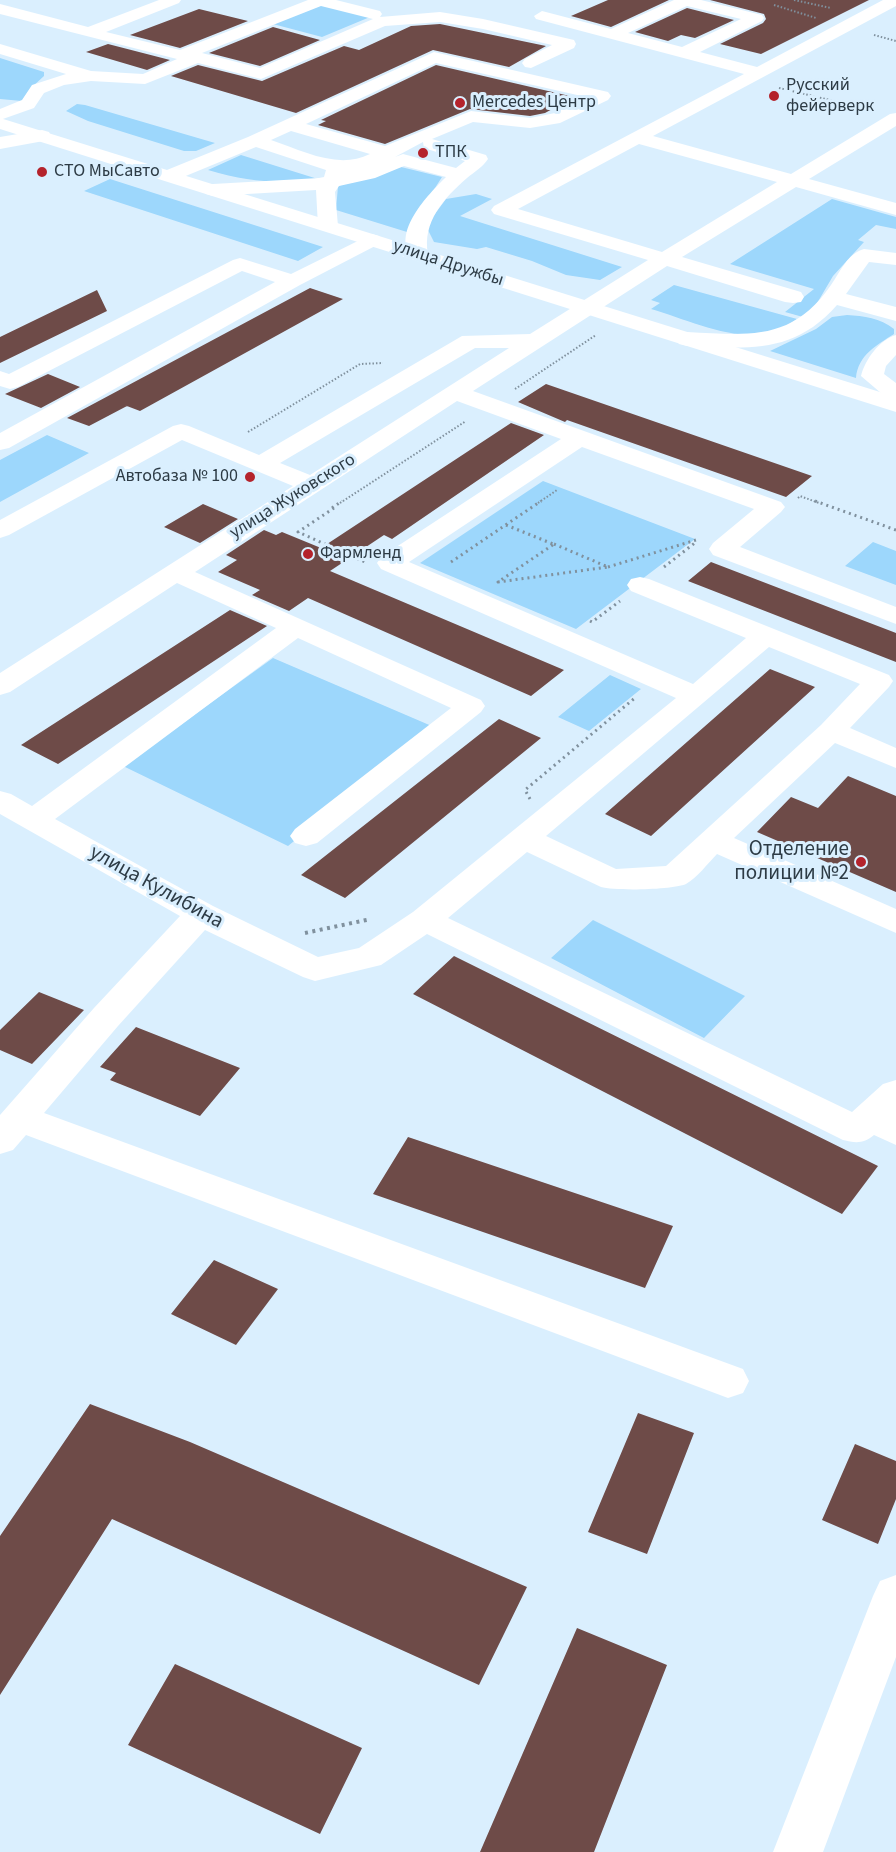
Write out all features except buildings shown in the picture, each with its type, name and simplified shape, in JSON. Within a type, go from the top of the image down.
[{"type":"street","points":[[89,33],[173,0]]},
{"type":"street","points":[[793,297],[501,210],[895,0]]},
{"type":"street","points":[[0,115],[28,104],[38,89],[60,80],[91,76],[145,79],[190,55],[320,1],[374,14]]},
{"type":"street","points":[[611,35],[685,1],[756,18],[684,53]]},
{"type":"street","points":[[561,6],[534,15],[684,53],[751,76]]},
{"type":"street","points":[[0,9],[166,53],[190,55],[261,74],[382,21],[440,17],[483,24],[568,44],[531,63]]},
{"type":"street","points":[[0,49],[91,76]]},
{"type":"street","points":[[169,176],[255,141],[434,57],[602,96],[560,118],[530,123],[471,116],[360,166],[303,187],[213,190]]},
{"type":"street","name":"улица Жуковского","points":[[0,686],[534,341],[896,118]]},
{"type":"street","name":"улица Дружбы","points":[[0,123],[896,405]]},
{"type":"street","points":[[289,125],[388,153]]},
{"type":"street","points":[[0,143],[42,136]]},
{"type":"street","points":[[636,137],[896,209]]},
{"type":"street","points":[[255,141],[334,174],[368,174],[403,160],[457,174]]},
{"type":"street","points":[[418,254],[415,237],[424,217],[457,174],[479,159],[430,144]]},
{"type":"street","points":[[328,226],[325,191],[334,174]]},
{"type":"street","points":[[0,443],[293,281],[372,240]]},
{"type":"street","points":[[687,339],[731,340],[783,336],[813,318],[833,297],[848,278],[857,260],[864,255],[896,259]]},
{"type":"street","points":[[0,378],[9,382],[240,264],[293,281]]},
{"type":"street","points":[[833,297],[896,314]]},
{"type":"street","points":[[261,464],[470,342],[534,341]]},
{"type":"street","points":[[896,342],[874,364],[872,376],[896,394]]},
{"type":"street","points":[[456,393],[772,507],[722,549],[896,616]]},
{"type":"street","points":[[0,530],[181,431],[312,485]]},
{"type":"street","points":[[580,438],[390,563],[696,696]]},
{"type":"street","points":[[174,572],[471,706],[306,836]]},
{"type":"street","points":[[524,838],[612,880],[675,876],[831,731],[879,681],[640,585]]},
{"type":"street","points":[[33,820],[296,627]]},
{"type":"street","points":[[765,636],[696,696],[425,920],[856,1130],[888,1114]]},
{"type":"street","points":[[831,731],[896,759]]},
{"type":"street","name":"улица Кулибина","points":[[0,801],[201,914],[315,969],[369,957],[425,920]]},
{"type":"street","points":[[714,841],[896,922]]},
{"type":"street","points":[[201,914],[106,1017],[10,1129],[728,1381]]},
{"type":"street","points":[[798,1852],[896,1596]]},
{"type":"path","points":[[794,0],[835,9]]},
{"type":"path","points":[[751,76],[874,111]]},
{"type":"path","points":[[443,568],[557,490]]},
{"type":"path","points":[[498,582],[608,567],[506,525]]},
{"type":"path","points":[[582,618],[592,622],[699,539]]},
{"type":"path","points":[[498,582],[554,544]]},
{"type":"path","points":[[498,582],[508,586]]},
{"type":"shaded area","points":[[322,5],[370,17],[322,37],[273,24]]},
{"type":"shaded area","points":[[0,58],[44,72],[44,76],[31,88],[22,101],[0,99]]},
{"type":"shaded area","points":[[77,104],[215,143],[196,151],[184,151],[88,121],[66,111]]},
{"type":"shaded area","points":[[241,155],[321,180],[264,181],[208,170]]},
{"type":"shaded area","points":[[401,167],[442,177],[407,232],[336,210],[338,186]]},
{"type":"shaded area","points":[[110,179],[323,247],[298,261],[84,191]]},
{"type":"shaded area","points":[[476,194],[492,199],[460,216],[622,267],[600,280],[566,275],[532,261],[486,247],[477,249],[434,242],[426,226],[446,199]]},
{"type":"shaded area","points":[[832,199],[896,217],[896,229],[876,225],[858,240],[864,242],[833,276],[813,310],[803,317],[785,312],[814,289],[730,264]]},
{"type":"shaded area","points":[[674,285],[797,319],[773,333],[742,335],[651,309],[660,303],[651,300]]},
{"type":"shaded area","points":[[847,315],[872,318],[894,329],[894,334],[864,357],[856,378],[770,351],[816,329],[832,317]]},
{"type":"shaded area","points":[[47,435],[89,453],[0,502],[0,460]]},
{"type":"shaded area","points":[[543,481],[695,539],[576,629],[420,563]]},
{"type":"shaded area","points":[[873,542],[896,551],[896,585],[845,566]]},
{"type":"shaded area","points":[[273,658],[434,727],[288,846],[123,766]]},
{"type":"shaded area","points":[[610,675],[641,689],[589,731],[558,717]]},
{"type":"shaded area","points":[[593,920],[745,996],[704,1038],[551,958]]},
{"type":"place","name":"Русский фейерверк","points":[[774,96]]},
{"type":"place","name":"Mercedes Центр","points":[[460,103]]},
{"type":"place","name":"ТПК","points":[[423,153]]},
{"type":"place","name":"СТО МыСавто","points":[[42,172]]},
{"type":"place","name":"Автобаза № 100","points":[[250,477]]},
{"type":"place","name":"Фармленд","points":[[308,554]]},
{"type":"place","name":"Отделение полиции №2","points":[[861,862]]}]
